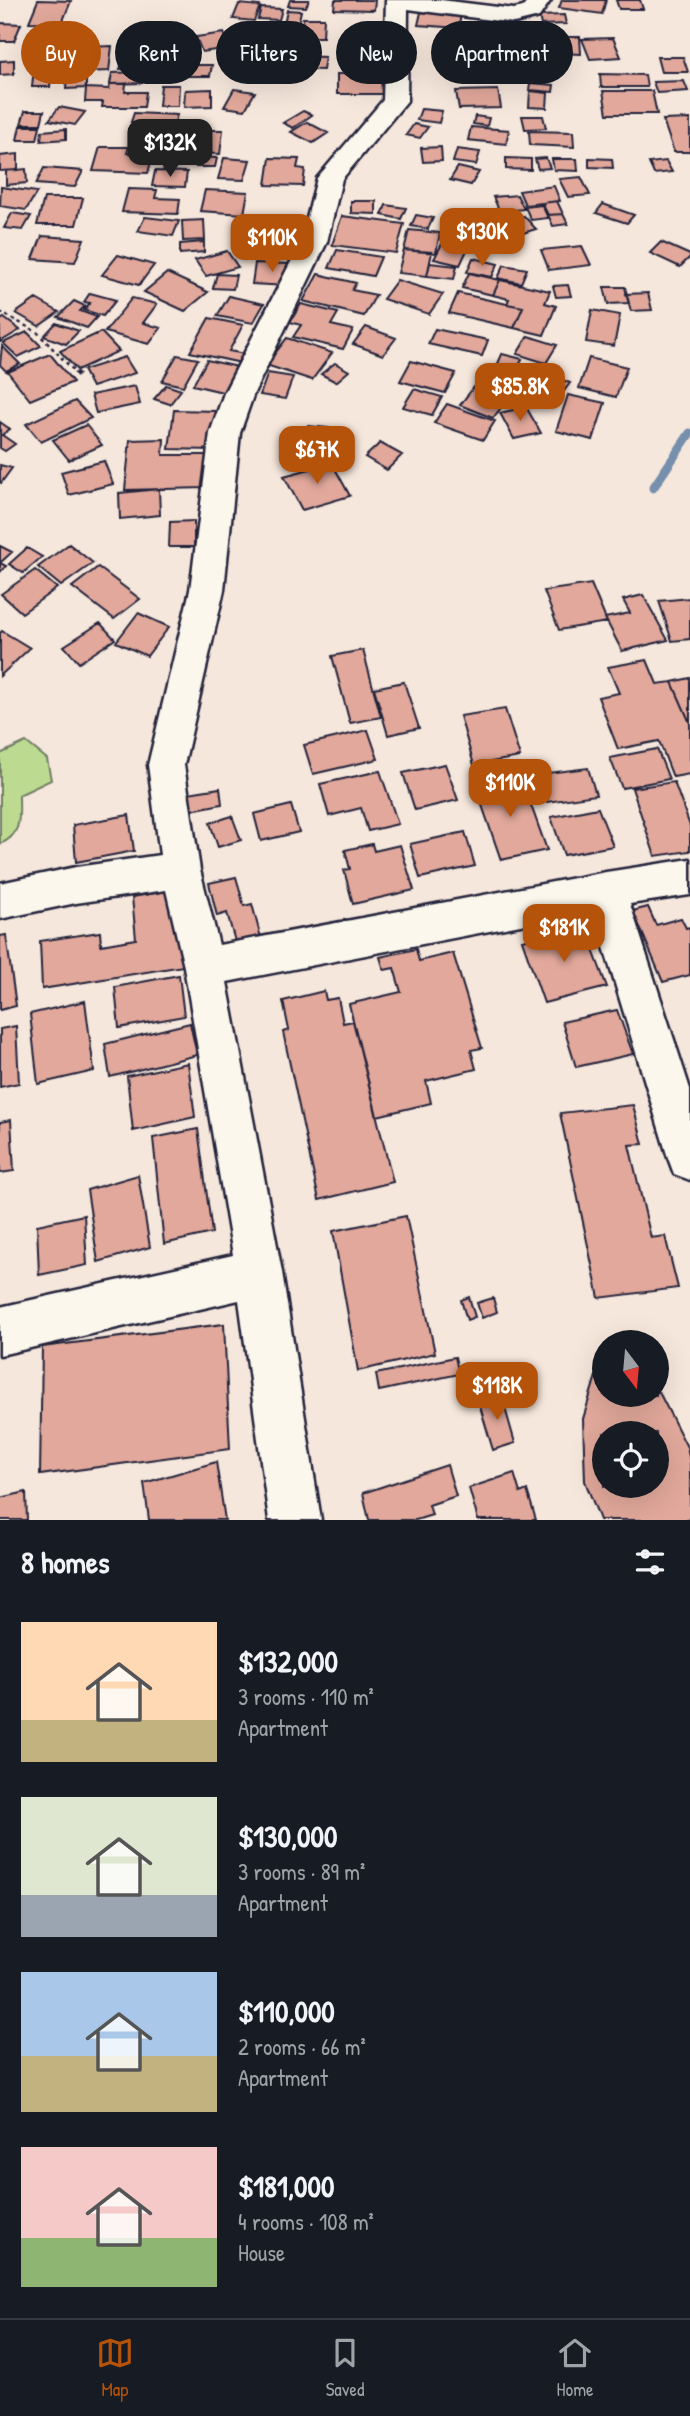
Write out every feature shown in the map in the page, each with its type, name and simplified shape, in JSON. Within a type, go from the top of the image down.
[{"type":"street","points":[[295,1520],[259,1272],[204,967],[181,870],[166,765],[206,590],[225,432],[239,393],[314,242],[330,178],[395,101],[397,0],[514,16],[531,12],[540,0]]},
{"type":"street","points":[[0,901],[76,885],[181,870]]},
{"type":"street","points":[[204,967],[606,890],[690,877]]},
{"type":"street","points":[[606,890],[690,1158]]},
{"type":"street","points":[[0,1331],[259,1272]]},
{"type":"path","points":[[0,312],[37,332],[81,378]]},
{"type":"green space","points":[[26,742],[47,759],[51,780],[19,795],[16,830],[0,844],[0,754]]},
{"type":"building","points":[[38,0],[71,1],[63,21],[29,21]]},
{"type":"building","points":[[290,0],[309,0],[306,7],[288,6]]},
{"type":"building","points":[[335,0],[375,0],[374,10],[334,9]]},
{"type":"building","points":[[562,0],[606,0],[602,14],[559,8]]},
{"type":"building","points":[[616,0],[640,0],[643,9],[619,9]]},
{"type":"building","points":[[239,4],[260,6],[254,21],[233,19]]},
{"type":"building","points":[[261,8],[282,9],[279,20],[258,19]]},
{"type":"building","points":[[438,9],[461,11],[460,21],[431,21],[431,26],[418,25],[421,12],[438,14]]},
{"type":"building","points":[[287,10],[301,11],[299,21],[285,21]]},
{"type":"building","points":[[564,15],[565,21],[540,21],[539,16]]},
{"type":"building","points":[[303,18],[324,18],[323,37],[322,21],[303,21]]},
{"type":"building","points":[[0,23],[21,24],[14,41],[0,41]]},
{"type":"building","points":[[216,34],[216,50],[202,52],[202,36]]},
{"type":"building","points":[[573,37],[580,37],[581,54],[573,54]]},
{"type":"building","points":[[613,38],[621,57],[590,59],[582,39]]},
{"type":"building","points":[[101,46],[112,46],[109,71],[101,71]]},
{"type":"building","points":[[657,57],[683,57],[688,72],[661,72]]},
{"type":"building","points":[[14,60],[14,74],[0,75],[0,61]]},
{"type":"building","points":[[202,65],[212,65],[210,76],[202,76]]},
{"type":"building","points":[[112,73],[115,73],[115,84],[110,84]]},
{"type":"building","points":[[600,74],[645,75],[647,87],[601,87]]},
{"type":"building","points":[[684,81],[688,91],[657,93],[653,82]]},
{"type":"building","points":[[32,84],[50,84],[50,87],[32,87]]},
{"type":"building","points":[[66,84],[86,84],[86,88],[66,89]]},
{"type":"building","points":[[110,84],[126,84],[125,92],[146,92],[144,107],[102,107],[103,102],[85,102],[86,88],[109,89]]},
{"type":"building","points":[[337,84],[382,84],[382,94],[337,94]]},
{"type":"building","points":[[530,84],[554,85],[553,92],[529,90]]},
{"type":"building","points":[[161,85],[179,85],[178,106],[159,106]]},
{"type":"building","points":[[212,89],[212,106],[184,107],[185,90]]},
{"type":"building","points":[[234,89],[255,92],[245,110],[224,107]]},
{"type":"building","points":[[498,90],[501,108],[459,109],[456,91]]},
{"type":"building","points":[[530,91],[548,93],[547,108],[529,107]]},
{"type":"building","points":[[603,91],[652,91],[657,114],[607,114]]},
{"type":"building","points":[[59,107],[85,112],[75,125],[49,120]]},
{"type":"building","points":[[421,109],[442,111],[439,123],[417,120]]},
{"type":"building","points":[[25,111],[44,111],[41,124],[21,124]]},
{"type":"building","points":[[303,111],[312,115],[293,128],[283,123]]},
{"type":"building","points":[[134,113],[177,115],[174,125],[131,122]]},
{"type":"building","points":[[475,116],[489,118],[487,126],[473,124]]},
{"type":"building","points":[[522,116],[543,116],[546,128],[525,129]]},
{"type":"building","points":[[690,119],[690,152],[674,152],[663,120]]},
{"type":"building","points":[[307,122],[328,133],[313,143],[291,132]]},
{"type":"building","points":[[136,124],[178,126],[177,132],[195,132],[192,145],[131,142]]},
{"type":"building","points":[[414,124],[428,127],[420,138],[406,135]]},
{"type":"building","points":[[20,126],[40,126],[37,140],[17,140]]},
{"type":"building","points":[[471,127],[509,130],[506,144],[468,140]]},
{"type":"building","points":[[66,129],[66,139],[41,141],[42,131]]},
{"type":"building","points":[[202,130],[223,130],[220,154],[198,153]]},
{"type":"building","points":[[529,131],[573,132],[574,147],[530,145]]},
{"type":"building","points":[[100,147],[129,147],[127,153],[153,154],[148,173],[93,171]]},
{"type":"building","points":[[441,147],[442,161],[423,162],[421,148]]},
{"type":"building","points":[[457,149],[480,152],[476,165],[453,162]]},
{"type":"building","points":[[18,154],[18,170],[0,171],[0,156]]},
{"type":"building","points":[[198,157],[217,158],[215,167],[196,167]]},
{"type":"building","points":[[224,158],[250,160],[244,180],[218,179]]},
{"type":"building","points":[[270,158],[299,159],[297,168],[305,169],[303,186],[266,185]]},
{"type":"building","points":[[506,158],[531,159],[531,170],[506,169]]},
{"type":"building","points":[[546,158],[550,168],[538,169],[535,159]]},
{"type":"building","points":[[589,158],[612,159],[613,168],[589,167]]},
{"type":"building","points":[[552,159],[577,159],[578,171],[554,170]]},
{"type":"building","points":[[666,161],[672,172],[654,174],[649,163]]},
{"type":"building","points":[[458,167],[479,172],[471,185],[450,180]]},
{"type":"building","points":[[44,168],[83,171],[75,187],[36,184]]},
{"type":"building","points":[[26,169],[27,183],[6,185],[6,171]]},
{"type":"building","points":[[155,171],[187,172],[185,187],[152,186]]},
{"type":"building","points":[[581,177],[590,195],[568,197],[559,179]]},
{"type":"building","points":[[554,186],[560,201],[525,205],[519,191]]},
{"type":"building","points":[[1,187],[37,192],[26,210],[0,206]]},
{"type":"building","points":[[128,189],[157,190],[155,198],[180,199],[178,214],[122,212]]},
{"type":"building","points":[[205,190],[248,192],[244,214],[200,211]]},
{"type":"building","points":[[517,195],[524,209],[500,212],[493,197]]},
{"type":"building","points":[[44,198],[83,198],[76,225],[37,225]]},
{"type":"building","points":[[351,201],[376,201],[376,214],[351,213]]},
{"type":"building","points":[[557,201],[563,214],[548,215],[542,203]]},
{"type":"building","points":[[603,204],[634,215],[627,223],[596,213]]},
{"type":"building","points":[[386,205],[406,208],[401,219],[382,215]]},
{"type":"building","points":[[542,205],[548,218],[531,220],[525,207]]},
{"type":"building","points":[[12,213],[31,216],[23,230],[4,228]]},
{"type":"building","points":[[563,214],[568,224],[553,226],[548,215]]},
{"type":"building","points":[[416,215],[433,218],[428,229],[411,226]]},
{"type":"building","points":[[342,216],[404,224],[396,253],[332,245]]},
{"type":"building","points":[[524,216],[536,229],[507,238],[495,224]]},
{"type":"building","points":[[145,217],[179,221],[173,236],[138,231]]},
{"type":"building","points":[[204,220],[205,240],[183,241],[182,221]]},
{"type":"building","points":[[300,222],[303,239],[269,242],[266,225]]},
{"type":"building","points":[[409,230],[440,233],[436,253],[404,250]]},
{"type":"building","points":[[42,236],[84,239],[75,262],[33,259]]},
{"type":"building","points":[[444,240],[469,246],[460,265],[434,259]]},
{"type":"building","points":[[204,242],[204,252],[180,254],[180,244]]},
{"type":"building","points":[[661,242],[690,257],[680,267],[650,253]]},
{"type":"building","points":[[582,246],[591,265],[549,270],[541,250]]},
{"type":"building","points":[[337,250],[381,257],[373,276],[329,268]]},
{"type":"building","points":[[404,250],[432,252],[427,276],[398,273]]},
{"type":"building","points":[[227,251],[238,267],[206,276],[195,260]]},
{"type":"building","points":[[118,255],[154,265],[139,285],[102,275]]},
{"type":"building","points":[[473,258],[498,264],[492,277],[467,272]]},
{"type":"building","points":[[255,263],[292,264],[288,286],[252,284]]},
{"type":"building","points":[[430,263],[457,266],[454,279],[427,276]]},
{"type":"building","points":[[504,265],[527,269],[521,283],[498,278]]},
{"type":"building","points":[[167,273],[208,292],[185,311],[144,292]]},
{"type":"building","points":[[469,273],[500,280],[493,295],[462,288]]},
{"type":"building","points":[[217,274],[236,275],[233,289],[213,288]]},
{"type":"building","points":[[318,274],[356,283],[352,290],[376,295],[364,316],[303,301]]},
{"type":"building","points":[[397,280],[443,294],[429,314],[383,299]]},
{"type":"building","points":[[500,280],[550,291],[545,303],[556,306],[544,335],[514,328],[523,307],[507,304],[509,299],[493,295]]},
{"type":"building","points":[[568,285],[571,296],[556,297],[553,286]]},
{"type":"building","points":[[604,287],[625,287],[629,303],[608,304]]},
{"type":"building","points":[[90,293],[116,300],[103,316],[84,310],[90,303],[84,302]]},
{"type":"building","points":[[458,293],[523,307],[514,328],[449,313]]},
{"type":"building","points":[[648,293],[652,310],[631,311],[626,294]]},
{"type":"building","points":[[229,296],[264,304],[253,323],[217,316]]},
{"type":"building","points":[[132,298],[157,304],[143,323],[161,328],[149,344],[105,332]]},
{"type":"building","points":[[36,299],[59,312],[39,326],[16,313]]},
{"type":"building","points":[[74,301],[85,306],[80,311],[97,317],[87,328],[58,317]]},
{"type":"building","points":[[301,304],[338,313],[331,325],[353,330],[343,349],[293,337],[301,325],[290,322]]},
{"type":"building","points":[[592,310],[620,315],[614,346],[586,342]]},
{"type":"building","points":[[4,318],[20,330],[0,342],[0,320]]},
{"type":"building","points":[[209,318],[243,325],[229,351],[250,355],[246,364],[190,352]]},
{"type":"building","points":[[56,323],[79,331],[66,344],[44,336]]},
{"type":"building","points":[[366,327],[396,338],[383,355],[353,344]]},
{"type":"building","points":[[435,329],[488,340],[482,356],[428,344]]},
{"type":"building","points":[[27,332],[41,346],[18,357],[3,343]]},
{"type":"building","points":[[101,332],[119,351],[77,370],[60,351]]},
{"type":"building","points":[[528,336],[557,345],[546,363],[517,354]]},
{"type":"building","points":[[287,338],[332,353],[312,380],[266,365]]},
{"type":"building","points":[[2,346],[20,364],[6,371],[0,365]]},
{"type":"building","points":[[50,354],[73,382],[30,400],[8,372]]},
{"type":"building","points":[[502,354],[522,359],[512,383],[492,378]]},
{"type":"building","points":[[177,355],[198,359],[183,386],[162,381]]},
{"type":"building","points":[[125,357],[135,373],[92,387],[83,370]]},
{"type":"building","points":[[589,358],[627,367],[616,397],[579,388]]},
{"type":"building","points":[[207,360],[242,368],[227,393],[193,385]]},
{"type":"building","points":[[411,361],[456,373],[445,393],[400,381]]},
{"type":"building","points":[[335,363],[349,371],[336,382],[321,374]]},
{"type":"building","points":[[541,372],[570,383],[553,406],[524,394]]},
{"type":"building","points":[[268,373],[293,377],[285,399],[260,395]]},
{"type":"building","points":[[166,385],[181,390],[170,404],[154,399]]},
{"type":"building","points":[[135,386],[140,404],[96,413],[91,395]]},
{"type":"building","points":[[474,387],[507,400],[493,418],[460,405]]},
{"type":"building","points":[[414,389],[442,397],[432,415],[403,407]]},
{"type":"building","points":[[568,395],[605,403],[593,440],[556,431]]},
{"type":"building","points":[[75,401],[91,418],[41,442],[26,424]]},
{"type":"building","points":[[447,404],[495,421],[483,440],[434,423]]},
{"type":"building","points":[[526,407],[541,433],[514,439],[500,413]]},
{"type":"building","points":[[174,410],[217,411],[214,450],[169,449]]},
{"type":"building","points":[[0,422],[10,429],[2,435],[15,444],[5,451],[0,448]]},
{"type":"building","points":[[86,425],[102,445],[69,460],[53,440]]},
{"type":"building","points":[[308,426],[337,429],[332,454],[302,451]]},
{"type":"building","points":[[164,439],[163,455],[206,455],[205,488],[125,490],[130,440]]},
{"type":"building","points":[[380,443],[402,455],[387,470],[365,457]]},
{"type":"building","points":[[104,461],[113,484],[69,495],[61,472]]},
{"type":"building","points":[[332,463],[350,496],[302,510],[284,476]]},
{"type":"building","points":[[0,465],[12,468],[1,483],[0,482]]},
{"type":"building","points":[[159,489],[160,515],[120,519],[119,493]]},
{"type":"building","points":[[194,521],[194,547],[169,547],[170,522]]},
{"type":"building","points":[[69,544],[93,563],[61,586],[38,567]]},
{"type":"building","points":[[0,546],[12,552],[0,563]]},
{"type":"building","points":[[27,548],[42,557],[23,573],[9,564]]},
{"type":"building","points":[[98,567],[140,599],[114,619],[72,587]]},
{"type":"building","points":[[35,570],[57,588],[22,613],[1,594]]},
{"type":"building","points":[[591,584],[607,622],[559,630],[544,591]]},
{"type":"building","points":[[643,595],[668,640],[622,651],[605,618],[630,613],[623,600]]},
{"type":"building","points":[[690,598],[690,639],[672,641],[659,601]]},
{"type":"building","points":[[138,613],[169,627],[147,656],[116,642]]},
{"type":"building","points":[[100,623],[115,639],[79,663],[64,646]]},
{"type":"building","points":[[2,631],[30,648],[0,676],[0,633]]},
{"type":"building","points":[[363,650],[381,717],[350,723],[332,656]]},
{"type":"building","points":[[647,660],[657,684],[672,682],[690,723],[690,774],[673,777],[659,741],[618,749],[598,697],[619,693],[608,667]]},
{"type":"building","points":[[690,678],[690,723],[672,682]]},
{"type":"building","points":[[404,682],[419,728],[388,735],[374,688]]},
{"type":"building","points":[[505,709],[520,757],[474,765],[460,716]]},
{"type":"building","points":[[368,730],[378,759],[313,774],[304,745]]},
{"type":"building","points":[[657,749],[669,779],[622,788],[610,758]]},
{"type":"building","points":[[445,764],[458,800],[415,810],[403,773]]},
{"type":"building","points":[[588,768],[596,795],[547,802],[539,774]]},
{"type":"building","points":[[380,771],[398,824],[368,831],[361,808],[329,816],[320,784]]},
{"type":"building","points":[[496,778],[500,788],[523,783],[547,850],[501,860],[474,782]]},
{"type":"building","points":[[674,782],[690,826],[690,851],[655,856],[632,788]]},
{"type":"building","points":[[220,788],[222,804],[191,810],[188,793]]},
{"type":"building","points":[[291,805],[299,832],[261,841],[254,814]]},
{"type":"building","points":[[598,808],[613,846],[564,855],[551,817]]},
{"type":"building","points":[[129,815],[134,851],[76,862],[73,825]]},
{"type":"building","points":[[232,816],[241,840],[218,847],[210,823]]},
{"type":"building","points":[[465,832],[475,866],[420,878],[410,844]]},
{"type":"building","points":[[372,844],[374,851],[400,845],[414,890],[353,904],[344,870],[350,869],[345,850]]},
{"type":"building","points":[[236,877],[244,906],[252,904],[261,938],[236,945],[227,913],[217,916],[209,883]]},
{"type":"building","points":[[174,890],[183,966],[42,989],[40,941],[100,932],[101,945],[136,939],[132,897]]},
{"type":"building","points":[[648,907],[656,925],[681,918],[686,928],[690,927],[690,975],[663,982],[633,911]]},
{"type":"building","points":[[584,926],[607,987],[544,1003],[522,940]]},
{"type":"building","points":[[6,935],[16,1006],[0,1010],[0,936]]},
{"type":"building","points":[[416,949],[419,961],[453,953],[482,1048],[471,1050],[476,1069],[426,1081],[431,1103],[377,1116],[349,1004],[401,992],[394,968],[384,970],[380,957]]},
{"type":"building","points":[[179,975],[184,1016],[119,1028],[115,987]]},
{"type":"building","points":[[324,991],[326,1000],[338,998],[343,1023],[353,1021],[393,1182],[319,1200],[283,1032],[289,1030],[283,1001]]},
{"type":"building","points":[[85,1001],[94,1071],[38,1084],[30,1014]]},
{"type":"building","points":[[617,1010],[633,1054],[576,1067],[562,1022]]},
{"type":"building","points":[[190,1023],[197,1055],[110,1077],[105,1044]]},
{"type":"building","points":[[16,1026],[19,1083],[0,1087],[0,1029]]},
{"type":"building","points":[[188,1063],[195,1117],[133,1131],[127,1076]]},
{"type":"building","points":[[633,1105],[643,1144],[629,1145],[651,1238],[665,1236],[678,1288],[599,1298],[560,1113]]},
{"type":"building","points":[[11,1120],[14,1171],[0,1173],[0,1122]]},
{"type":"building","points":[[198,1129],[212,1233],[164,1244],[153,1138]]},
{"type":"building","points":[[138,1175],[150,1247],[98,1262],[87,1190]]},
{"type":"building","points":[[84,1215],[87,1265],[39,1275],[37,1225]]},
{"type":"building","points":[[406,1216],[435,1353],[358,1371],[333,1231]]},
{"type":"building","points":[[469,1297],[475,1317],[467,1320],[461,1300]]},
{"type":"building","points":[[493,1298],[497,1312],[482,1318],[477,1303]]},
{"type":"building","points":[[224,1324],[230,1449],[40,1475],[42,1347]]},
{"type":"building","points":[[455,1357],[459,1374],[379,1391],[376,1374]]},
{"type":"building","points":[[592,1389],[592,1407],[667,1407],[687,1447],[690,1461],[690,1520],[600,1520],[585,1481],[583,1419]]},
{"type":"building","points":[[501,1394],[515,1443],[493,1450],[478,1400]]},
{"type":"building","points":[[216,1462],[225,1520],[149,1520],[144,1483]]},
{"type":"building","points":[[447,1465],[456,1496],[429,1505],[432,1515],[416,1520],[369,1520],[363,1493]]},
{"type":"building","points":[[514,1473],[520,1493],[527,1490],[536,1520],[478,1520],[469,1488]]},
{"type":"building","points":[[26,1492],[27,1520],[0,1520],[0,1498]]},
{"type":"waterway","points":[[653,488],[690,433]]}]
